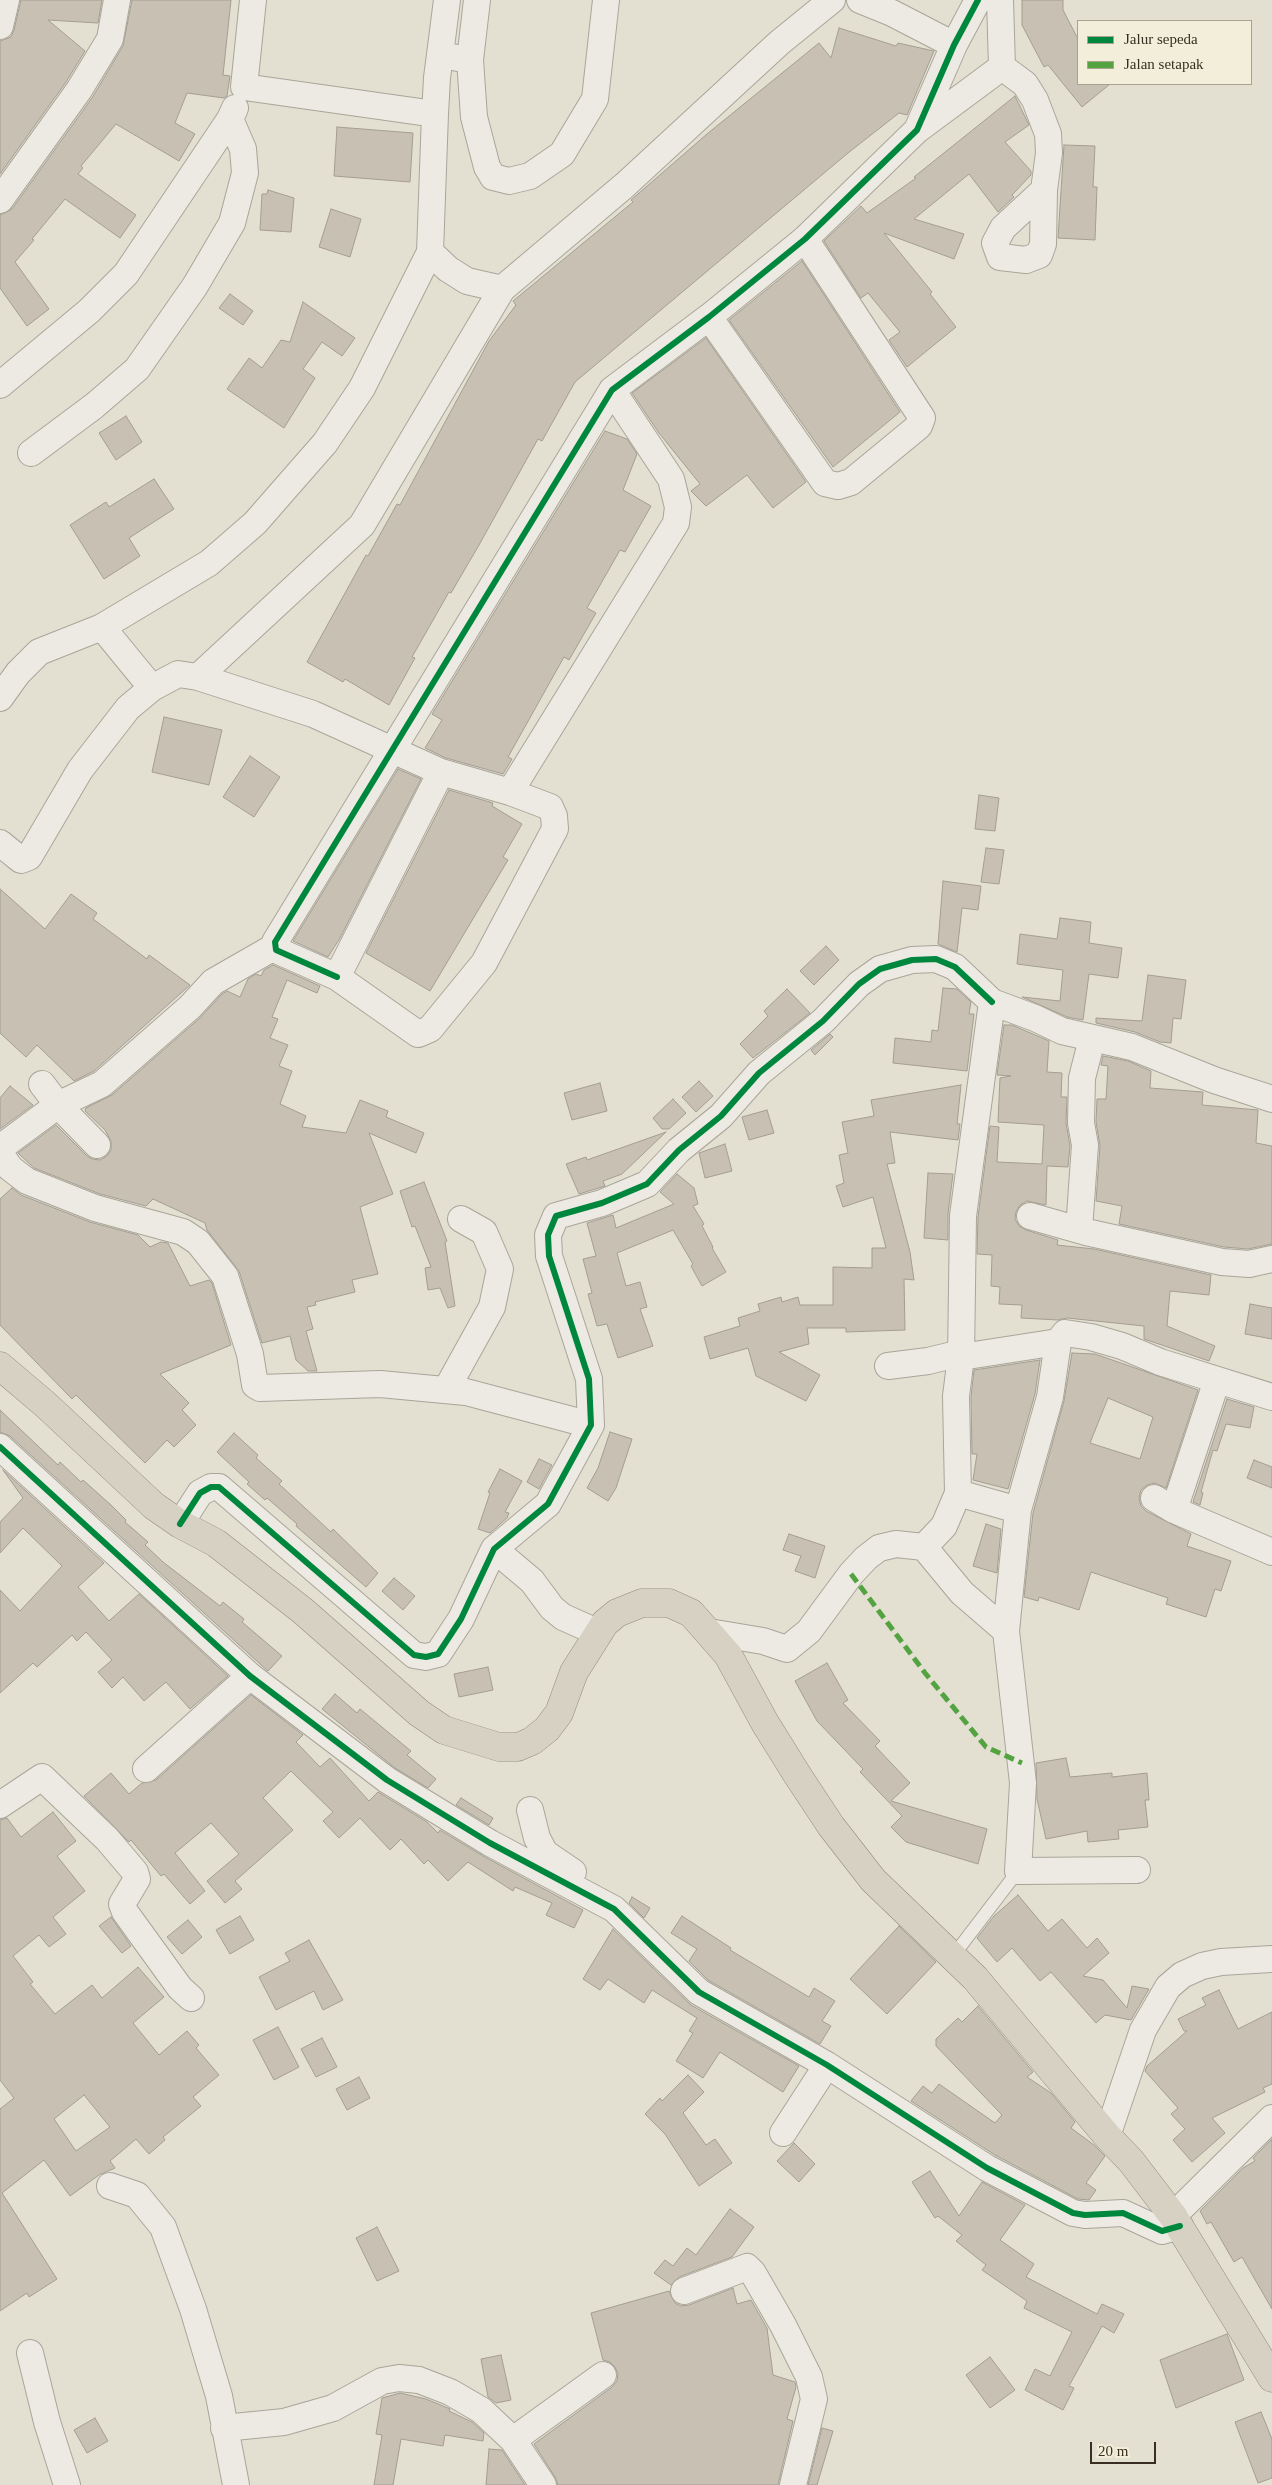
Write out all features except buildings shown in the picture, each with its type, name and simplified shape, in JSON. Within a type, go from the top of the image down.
[{"type":"highway","points":[[0,1366],[87,1442],[154,1506],[180,1524],[216,1543],[303,1611],[419,1713],[444,1730],[499,1747],[518,1747],[532,1741],[548,1729],[559,1713],[574,1672],[590,1643],[605,1623],[617,1613],[642,1603],[669,1603],[691,1613],[728,1655],[765,1723],[831,1826],[873,1880],[953,1956],[999,2006],[1107,2136],[1132,2161],[1177,2221],[1272,2378]]},
{"type":"street","points":[[0,26],[6,0]]},
{"type":"street","points":[[0,200],[79,90],[110,39],[117,0]]},
{"type":"street","points":[[0,385],[89,311],[126,274],[230,119],[244,87],[253,0]]},
{"type":"street","points":[[0,698],[18,673],[39,652],[102,627],[210,563],[255,523],[288,486],[325,443],[362,388],[430,252],[435,114],[447,0]]},
{"type":"street","points":[[477,0],[470,60],[474,117],[487,167],[493,177],[509,181],[530,176],[562,154],[595,99],[606,0]]},
{"type":"street","points":[[198,677],[362,525],[502,289],[625,185],[779,43],[832,0]]},
{"type":"street","points":[[860,0],[892,12],[954,44]]},
{"type":"street","points":[[917,130],[954,44],[978,0]]},
{"type":"street","points":[[1000,0],[1002,67]]},
{"type":"street","points":[[440,55],[470,60]]},
{"type":"street","points":[[0,1148],[58,1105],[102,1084],[190,1007],[214,982],[274,947],[275,942],[391,749],[513,555],[612,390],[708,317],[805,239],[917,130],[1002,67]]},
{"type":"street","points":[[1002,67],[1025,84],[1035,100],[1048,134],[1044,190]]},
{"type":"street","points":[[244,87],[435,114]]},
{"type":"street","points":[[32,453],[94,406],[137,369],[195,286],[232,223],[244,173],[243,150],[230,119]]},
{"type":"street","points":[[708,317],[825,482],[838,486],[851,482],[918,426],[922,418],[805,239]]},
{"type":"street","points":[[430,252],[448,269],[467,281],[502,289]]},
{"type":"street","points":[[510,792],[676,524],[678,507],[671,478],[612,390]]},
{"type":"street","points":[[102,627],[152,688]]},
{"type":"street","points":[[0,843],[21,860],[29,857],[86,763],[128,708],[152,688],[178,674],[198,677],[313,714],[441,772],[510,792],[550,807],[554,816],[555,829],[484,963],[430,1029],[418,1034],[337,976],[276,950],[274,947]]},
{"type":"street","points":[[337,976],[441,772]]},
{"type":"street","points":[[180,1524],[200,1493],[211,1487],[219,1487],[414,1656],[426,1657],[438,1654],[461,1619],[494,1549],[548,1504],[591,1424],[589,1379],[549,1256],[548,1234],[556,1216],[602,1203],[647,1184],[679,1150],[721,1116],[759,1073],[823,1021],[859,984],[880,969],[912,960],[936,959],[955,967],[992,1002],[1036,1018],[1062,1031],[1132,1047],[1214,1080],[1272,1099]]},
{"type":"street","points":[[924,1547],[944,1526],[958,1494],[956,1396],[961,1355],[963,1216],[992,1002]]},
{"type":"street","points":[[1079,1230],[1085,1145],[1081,1123],[1082,1078],[1092,1039]]},
{"type":"street","points":[[42,1084],[58,1105],[98,1145]]},
{"type":"street","points":[[0,1153],[10,1168],[28,1181],[96,1208],[183,1232],[198,1242],[225,1276],[250,1354],[255,1385],[260,1388],[380,1384],[466,1392],[591,1424]]},
{"type":"street","points":[[1030,1216],[1079,1230],[1222,1262],[1249,1264],[1272,1259]]},
{"type":"street","points":[[446,1390],[492,1307],[500,1269],[484,1232],[461,1218]]},
{"type":"street","points":[[1137,1870],[1018,1871],[1022,1773],[1006,1631],[1018,1510],[1050,1396],[1058,1342],[1065,1333],[1091,1337],[1272,1397]]},
{"type":"street","points":[[888,1366],[1058,1342]]},
{"type":"street","points":[[1217,1380],[1164,1504],[1272,1552]]},
{"type":"street","points":[[0,1447],[250,1676],[387,1780],[490,1843],[614,1909]]},
{"type":"street","points":[[958,1494],[1018,1510]]},
{"type":"street","points":[[709,1632],[763,1641],[787,1649],[809,1631],[866,1558],[879,1548],[896,1544],[924,1547],[962,1592],[1006,1631]]},
{"type":"street","points":[[494,1549],[532,1581],[542,1596],[558,1613],[599,1633]]},
{"type":"street","points":[[146,1769],[250,1676]]},
{"type":"street","points":[[0,1804],[42,1777],[107,1839],[135,1872],[137,1879],[122,1904],[125,1912],[180,1988],[191,1998]]},
{"type":"street","points":[[530,1810],[537,1838],[545,1853],[605,1897],[614,1909],[699,1992],[826,2065],[987,2168],[1073,2213],[1085,2215],[1123,2213],[1162,2231],[1177,2221],[1272,2118]]},
{"type":"street","points":[[1107,2136],[1143,2030],[1168,1987],[1182,1975],[1202,1966],[1221,1962],[1272,1959]]},
{"type":"street","points":[[783,2133],[826,2065]]},
{"type":"street","points":[[110,2186],[137,2195],[163,2227],[193,2309],[219,2396],[236,2485]]},
{"type":"street","points":[[684,2291],[746,2267],[753,2273],[783,2325],[809,2378],[814,2399],[793,2485]]},
{"type":"street","points":[[30,2353],[47,2422],[67,2485]]},
{"type":"street","points":[[513,2440],[604,2375]]},
{"type":"street","points":[[224,2428],[284,2422],[333,2408],[382,2381],[398,2378],[418,2380],[450,2392],[481,2410],[513,2440],[543,2485]]},
{"type":"lane","points":[[953,1956],[1018,1871]]},
{"type":"marked path","points":[[851,1574],[925,1673],[986,1747],[1022,1763]]},
{"type":"cycle path","points":[[337,977],[276,950],[275,942],[612,390],[709,317],[805,239],[917,130],[954,45],[978,0]]},
{"type":"cycle path","points":[[180,1524],[200,1493],[211,1487],[219,1487],[414,1655],[426,1657],[438,1654],[461,1619],[494,1549],[548,1504],[591,1425],[589,1379],[549,1256],[548,1235],[556,1216],[602,1203],[647,1184],[679,1150],[721,1116],[759,1073],[823,1021],[859,984],[880,969],[912,960],[936,959],[955,967],[992,1002]]},
{"type":"cycle path","points":[[0,1447],[250,1676],[387,1780],[490,1843],[614,1909],[699,1992],[827,2065],[987,2168],[1073,2213],[1085,2215],[1123,2213],[1162,2231],[1180,2226]]}]
